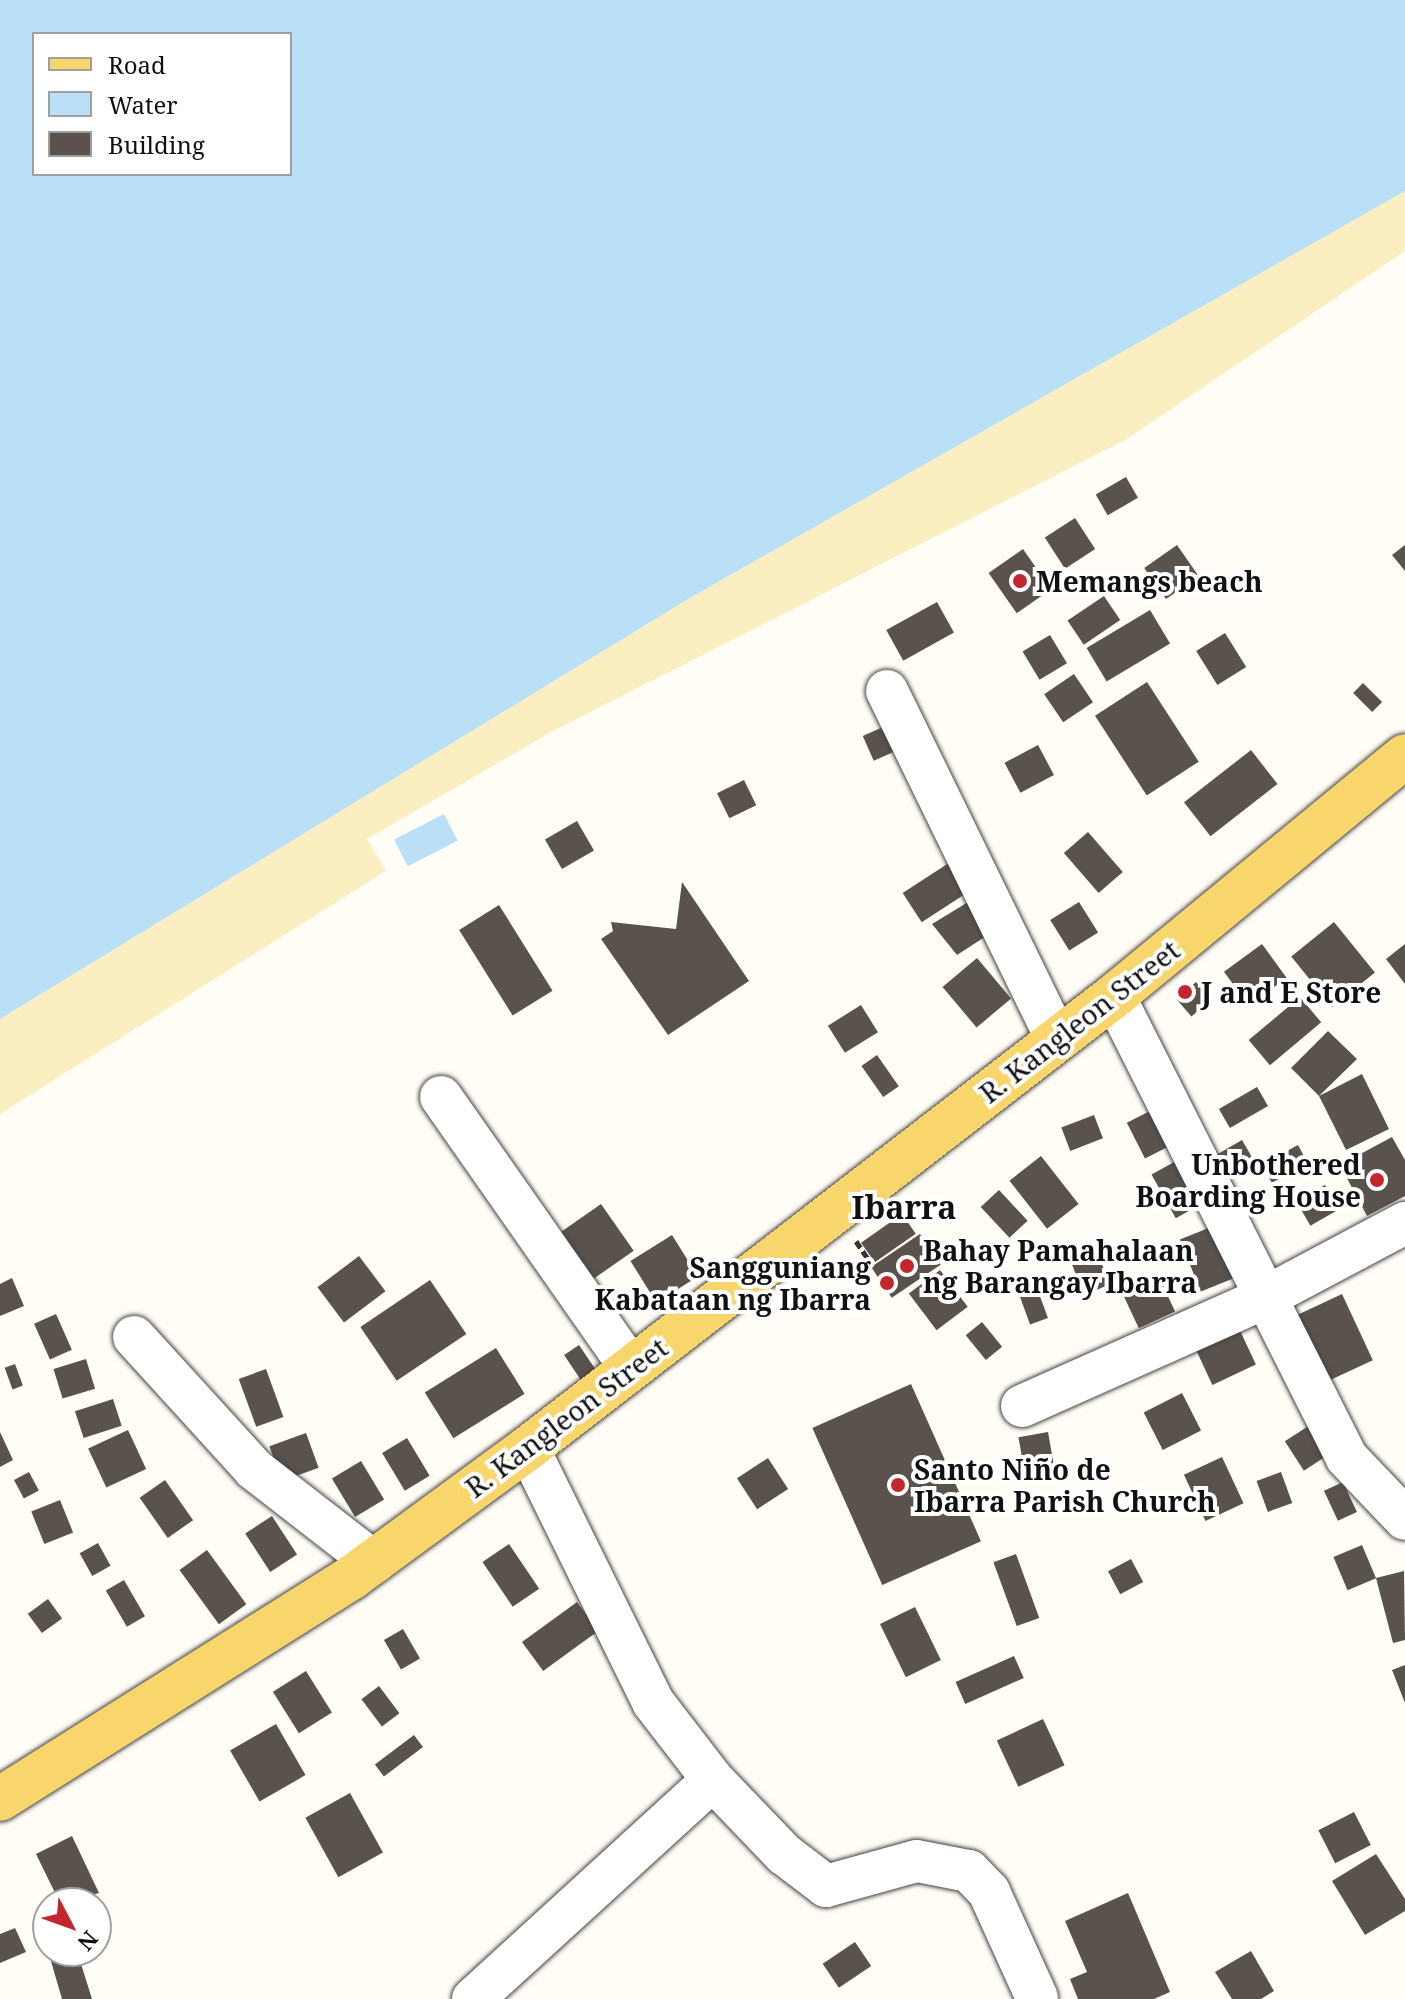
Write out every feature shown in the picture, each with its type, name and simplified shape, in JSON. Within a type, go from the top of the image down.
[{"type":"main road","name":"R. Kangleon Street","points":[[0,1799],[374,1562],[528,1448],[1114,996],[1405,756]]},
{"type":"street","points":[[887,691],[1057,1039]]},
{"type":"street","points":[[1114,996],[1262,1299],[1347,1458],[1405,1519]]},
{"type":"street","points":[[441,1097],[631,1368]]},
{"type":"street","points":[[1022,1406],[1262,1299],[1405,1223]]},
{"type":"street","points":[[134,1337],[254,1469],[374,1562]]},
{"type":"street","points":[[528,1448],[653,1702],[713,1780],[784,1854],[826,1886],[917,1861],[969,1871],[989,1892],[1037,1998]]},
{"type":"street","points":[[473,1999],[713,1780]]},
{"type":"path","points":[[857,1242],[873,1266]]},
{"type":"sand","points":[[1405,191],[1405,251],[1125,440],[551,732],[367,839],[386,871],[0,1114],[0,1019],[688,599]]},
{"type":"water","points":[[0,0],[1405,0],[1405,191],[688,599],[0,1019]]},
{"type":"water","points":[[444,814],[458,841],[408,866],[394,839]]},
{"type":"building","points":[[1126,477],[1138,498],[1108,515],[1096,494]]},
{"type":"building","points":[[1075,518],[1095,549],[1065,569],[1045,538]]},
{"type":"building","points":[[1177,545],[1199,576],[1166,599],[1144,568]]},
{"type":"building","points":[[1405,545],[1405,571],[1392,555]]},
{"type":"building","name":"Memangs beach","points":[[1023,549],[1051,589],[1017,613],[989,573]]},
{"type":"building","points":[[1104,596],[1120,620],[1084,645],[1068,621]]},
{"type":"building","points":[[937,602],[954,633],[903,661],[886,630]]},
{"type":"building","points":[[1150,610],[1170,643],[1107,682],[1087,648]]},
{"type":"building","points":[[1225,633],[1246,667],[1217,685],[1196,651]]},
{"type":"building","points":[[1050,635],[1067,663],[1040,680],[1023,651]]},
{"type":"building","points":[[1074,674],[1093,702],[1063,722],[1044,694]]},
{"type":"building","points":[[1147,682],[1199,762],[1147,795],[1095,716]]},
{"type":"building","points":[[1363,683],[1382,702],[1372,712],[1353,693]]},
{"type":"building","points":[[892,723],[903,748],[874,761],[863,736]]},
{"type":"building","points":[[1038,745],[1054,775],[1020,793],[1004,763]]},
{"type":"building","points":[[1251,750],[1277,784],[1210,836],[1184,802]]},
{"type":"building","points":[[744,780],[756,805],[729,818],[717,793]]},
{"type":"building","points":[[577,821],[594,850],[562,869],[545,840]]},
{"type":"building","points":[[1088,832],[1123,872],[1099,893],[1064,853]]},
{"type":"building","points":[[958,857],[977,886],[922,922],[903,893]]},
{"type":"building","points":[[682,882],[749,981],[668,1035],[601,939],[613,931],[611,922],[676,929]]},
{"type":"building","points":[[978,896],[997,929],[957,955],[932,924]]},
{"type":"building","points":[[1079,902],[1098,933],[1069,951],[1050,920]]},
{"type":"building","points":[[499,905],[553,991],[513,1016],[459,930]]},
{"type":"building","points":[[1334,922],[1375,973],[1332,1007],[1291,957]]},
{"type":"building","points":[[1262,944],[1287,978],[1249,1006],[1224,972]]},
{"type":"building","points":[[1405,944],[1405,984],[1386,959]]},
{"type":"building","points":[[977,958],[1011,999],[977,1028],[943,987]]},
{"type":"building","points":[[1196,982],[1211,999],[1191,1016],[1176,999]]},
{"type":"building","points":[[1300,997],[1321,1022],[1270,1065],[1249,1040]]},
{"type":"building","points":[[861,1005],[878,1032],[845,1053],[828,1026]]},
{"type":"building","points":[[1328,1031],[1357,1059],[1319,1096],[1291,1068]]},
{"type":"building","points":[[877,1055],[899,1086],[883,1097],[861,1066]]},
{"type":"building","points":[[1362,1074],[1389,1129],[1346,1150],[1319,1096]]},
{"type":"building","points":[[1257,1087],[1268,1106],[1230,1128],[1219,1109]]},
{"type":"building","points":[[1150,1111],[1168,1147],[1145,1158],[1127,1123]]},
{"type":"building","points":[[1094,1115],[1103,1138],[1070,1151],[1061,1128]]},
{"type":"building","name":"Unbothered Boarding House","points":[[1392,1137],[1405,1160],[1405,1196],[1367,1216],[1340,1165]]},
{"type":"building","points":[[1242,1140],[1252,1157],[1223,1174],[1213,1156]]},
{"type":"building","points":[[1298,1145],[1308,1164],[1272,1183],[1262,1164]]},
{"type":"building","points":[[1041,1156],[1079,1204],[1047,1229],[1009,1181]]},
{"type":"building","points":[[1176,1161],[1200,1205],[1176,1218],[1152,1175]]},
{"type":"building","points":[[1325,1185],[1339,1209],[1310,1226],[1296,1202]]},
{"type":"building","points":[[999,1190],[1028,1221],[1009,1238],[981,1207]]},
{"type":"building","points":[[601,1204],[634,1251],[591,1281],[558,1234]]},
{"type":"building","points":[[902,1214],[916,1234],[875,1262],[861,1243]]},
{"type":"building","points":[[1216,1225],[1237,1277],[1201,1292],[1180,1240]]},
{"type":"building","name":"Bahay Pamahalaan ng Barangay Ibarra","points":[[920,1234],[941,1265],[892,1298],[871,1267]]},
{"type":"building","points":[[672,1235],[698,1277],[656,1303],[630,1261]]},
{"type":"building","points":[[1098,1254],[1110,1285],[1084,1295],[1072,1264]]},
{"type":"building","points":[[359,1256],[385,1291],[344,1322],[317,1287]]},
{"type":"building","points":[[940,1270],[968,1307],[937,1330],[909,1293]]},
{"type":"building","points":[[1159,1277],[1175,1311],[1139,1328],[1123,1294]]},
{"type":"building","points":[[12,1278],[24,1306],[0,1316],[0,1284]]},
{"type":"building","points":[[430,1280],[466,1334],[397,1381],[360,1327]]},
{"type":"building","points":[[1037,1288],[1048,1318],[1030,1325],[1019,1294]]},
{"type":"building","points":[[1342,1294],[1373,1360],[1328,1381],[1297,1315]]},
{"type":"building","points":[[56,1314],[72,1350],[50,1359],[34,1324]]},
{"type":"building","points":[[982,1322],[1002,1347],[986,1360],[966,1335]]},
{"type":"building","points":[[1236,1322],[1256,1365],[1212,1385],[1192,1342]]},
{"type":"building","points":[[579,1345],[599,1375],[584,1385],[564,1355]]},
{"type":"building","points":[[496,1348],[525,1394],[453,1438],[425,1393]]},
{"type":"building","points":[[86,1359],[95,1389],[63,1399],[53,1369]]},
{"type":"building","points":[[15,1364],[23,1386],[13,1389],[5,1368]]},
{"type":"building","points":[[266,1369],[283,1417],[256,1427],[239,1379]]},
{"type":"building","name":"Santo Niño de Ibarra Parish Church","points":[[911,1384],[981,1541],[882,1585],[812,1428]]},
{"type":"building","points":[[1182,1393],[1201,1430],[1163,1450],[1144,1413]]},
{"type":"building","points":[[113,1399],[122,1426],[84,1438],[75,1411]]},
{"type":"building","points":[[1310,1425],[1329,1454],[1304,1471],[1285,1441]]},
{"type":"building","points":[[128,1430],[146,1469],[106,1488],[88,1449]]},
{"type":"building","points":[[0,1432],[13,1460],[0,1467]]},
{"type":"building","points":[[1048,1432],[1054,1466],[1025,1472],[1018,1437]]},
{"type":"building","points":[[306,1433],[319,1468],[282,1481],[269,1446]]},
{"type":"building","points":[[407,1438],[430,1476],[405,1491],[382,1453]]},
{"type":"building","points":[[1222,1457],[1244,1503],[1205,1521],[1184,1475]]},
{"type":"building","points":[[768,1458],[788,1489],[757,1509],[737,1478]]},
{"type":"building","points":[[361,1461],[384,1500],[355,1517],[332,1479]]},
{"type":"building","points":[[29,1472],[39,1491],[24,1499],[14,1480]]},
{"type":"building","points":[[1281,1472],[1292,1503],[1268,1512],[1257,1481]]},
{"type":"building","points":[[165,1480],[193,1520],[168,1538],[140,1498]]},
{"type":"building","points":[[1343,1482],[1357,1512],[1338,1521],[1324,1491]]},
{"type":"building","points":[[60,1500],[73,1532],[44,1544],[31,1512]]},
{"type":"building","points":[[272,1516],[297,1555],[270,1572],[245,1533]]},
{"type":"building","points":[[98,1543],[111,1566],[92,1576],[80,1553]]},
{"type":"building","points":[[509,1544],[539,1589],[513,1607],[482,1562]]},
{"type":"building","points":[[1362,1545],[1376,1578],[1348,1590],[1333,1557]]},
{"type":"building","points":[[207,1550],[246,1604],[219,1624],[179,1570]]},
{"type":"building","points":[[1016,1554],[1039,1618],[1017,1626],[993,1562]]},
{"type":"building","points":[[1131,1559],[1143,1582],[1120,1594],[1108,1571]]},
{"type":"building","points":[[1404,1571],[1405,1640],[1393,1643],[1376,1578]]},
{"type":"building","points":[[124,1580],[145,1616],[127,1627],[106,1590]]},
{"type":"building","points":[[48,1599],[62,1618],[42,1633],[28,1614]]},
{"type":"building","points":[[577,1602],[598,1631],[543,1671],[522,1642]]},
{"type":"building","points":[[915,1607],[941,1660],[906,1677],[880,1624]]},
{"type":"building","points":[[403,1629],[420,1658],[401,1669],[384,1640]]},
{"type":"building","points":[[1014,1656],[1024,1678],[965,1704],[956,1682]]},
{"type":"building","points":[[1405,1665],[1405,1703],[1392,1670]]},
{"type":"building","points":[[306,1671],[332,1713],[299,1733],[273,1692]]},
{"type":"building","points":[[379,1686],[399,1713],[382,1726],[361,1699]]},
{"type":"building","points":[[1043,1719],[1065,1765],[1018,1787],[997,1741]]},
{"type":"building","points":[[276,1724],[306,1775],[260,1802],[230,1750]]},
{"type":"building","points":[[414,1735],[423,1747],[384,1776],[375,1764]]},
{"type":"building","points":[[350,1793],[383,1852],[338,1877],[305,1818]]},
{"type":"building","points":[[1354,1812],[1371,1845],[1335,1863],[1318,1830]]},
{"type":"building","points":[[72,1836],[96,1887],[52,1887],[36,1854]]},
{"type":"building","points":[[1376,1854],[1405,1899],[1405,1911],[1365,1935],[1332,1881]]},
{"type":"building","points":[[1128,1893],[1170,1992],[1154,1999],[1078,1999],[1070,1979],[1087,1972],[1065,1921]]},
{"type":"building","points":[[15,1928],[26,1952],[0,1963],[0,1934]]},
{"type":"building","points":[[855,1942],[871,1966],[839,1988],[823,1964]]},
{"type":"building","points":[[1251,1951],[1274,1991],[1261,1999],[1232,1999],[1215,1972]]},
{"type":"building","points":[[53,1967],[82,1967],[92,1999],[62,1999]]},
{"type":"place","name":"Memangs beach","points":[[1020,581]]},
{"type":"place","name":"J and E Store","points":[[1185,992]]},
{"type":"place","name":"Unbothered Boarding House","points":[[1377,1180]]},
{"type":"place","name":"Bahay Pamahalaan ng Barangay Ibarra","points":[[907,1266]]},
{"type":"place","name":"Sangguniang Kabataan ng Ibarra","points":[[887,1283]]},
{"type":"place","name":"Santo Niño de Ibarra Parish Church","points":[[898,1485]]},
{"type":"district","name":"Ibarra","points":[[904,1207]]}]
